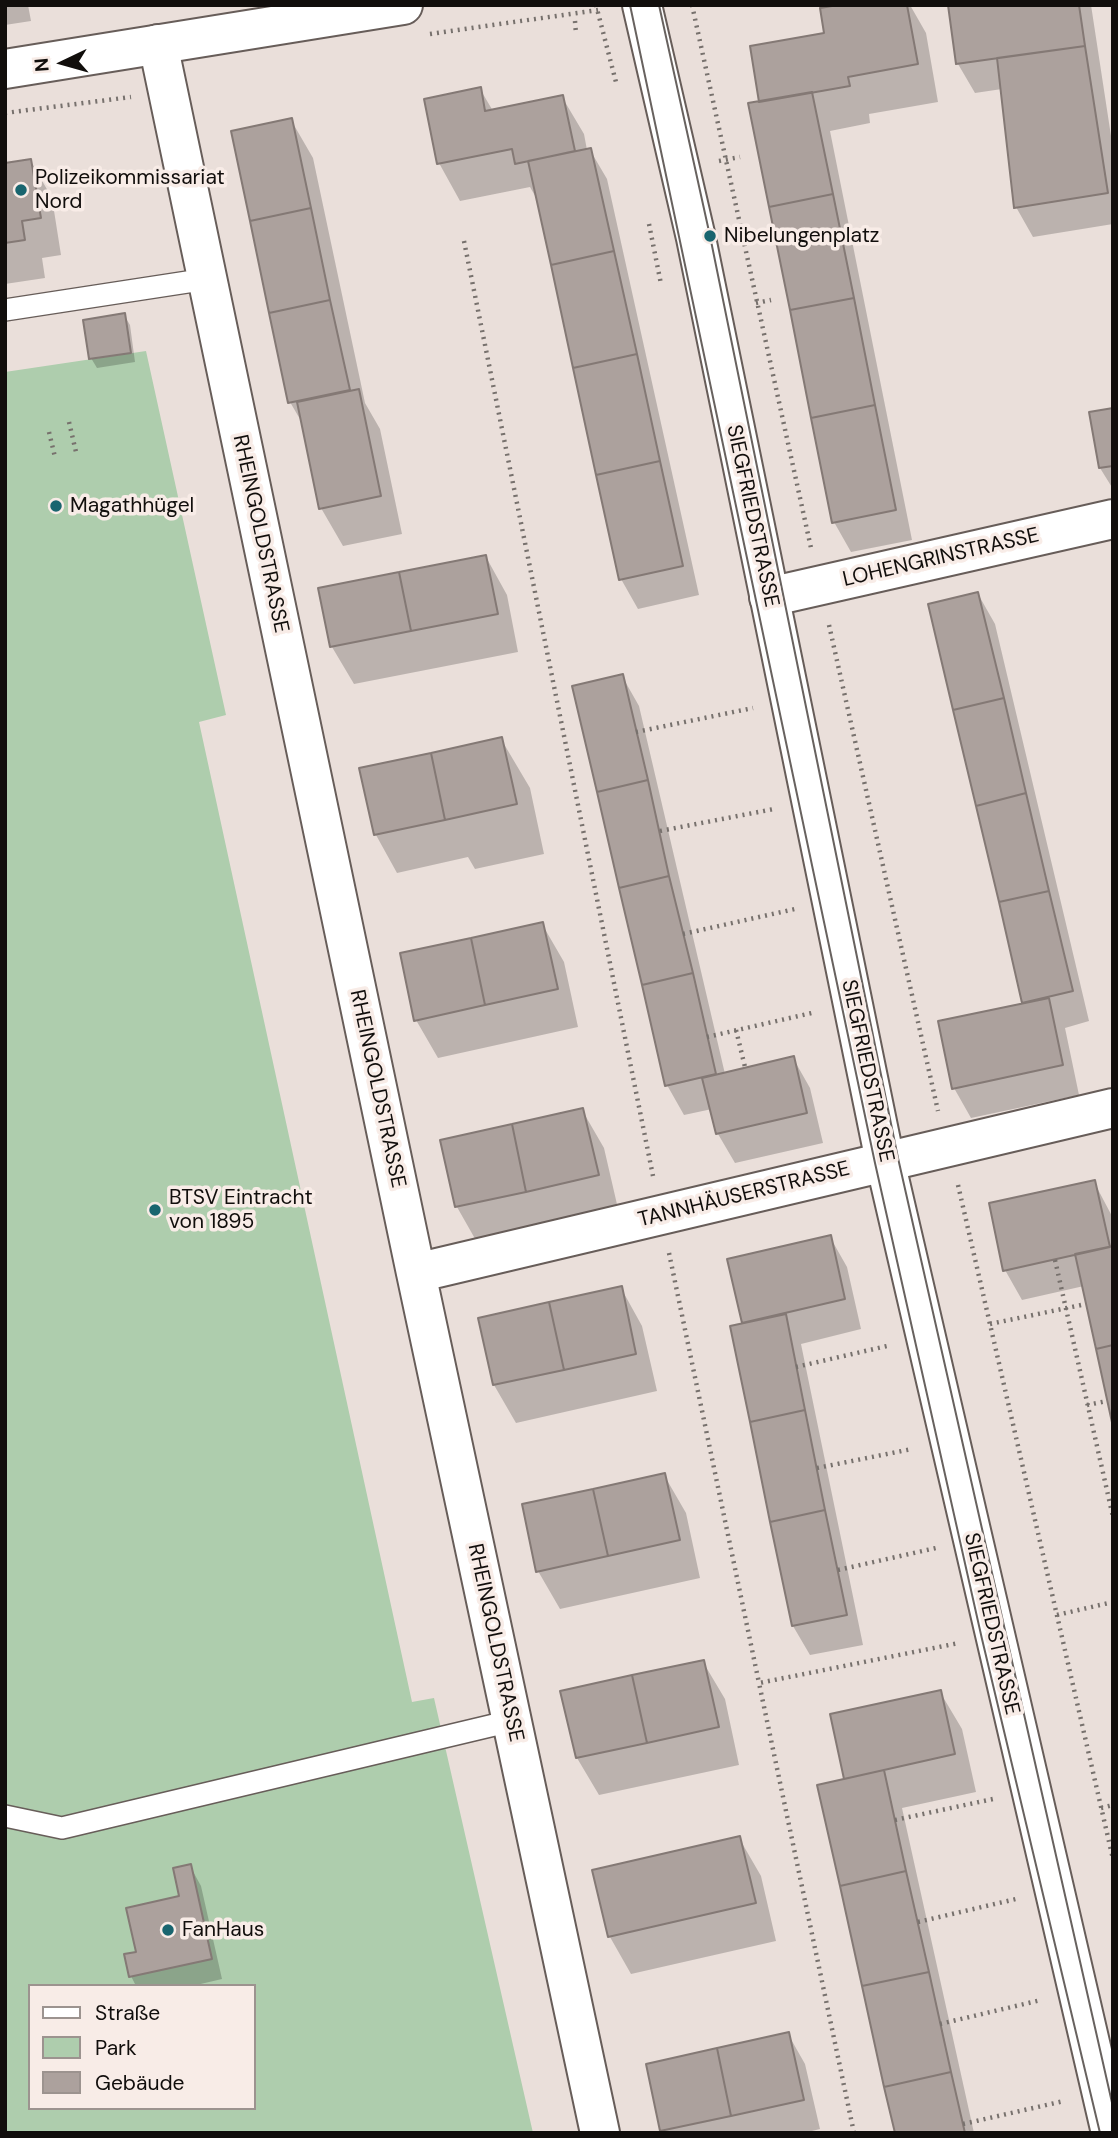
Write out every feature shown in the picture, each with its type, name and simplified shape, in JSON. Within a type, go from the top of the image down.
[{"type":"street","points":[[5,69],[403,5]]},
{"type":"street","name":"SIEGFRIEDSTRASSE","points":[[642,5],[696,238],[885,1161],[1111,2133]]},
{"type":"street","name":"RHEINGOLDSTRASSE","points":[[158,44],[600,2133]]},
{"type":"street","name":"LOHENGRINSTRASSE","points":[[769,597],[1113,519]]},
{"type":"street","name":"TANNHÄUSERSTRASSE","points":[[416,1273],[885,1161],[953,1159],[1113,1108]]},
{"type":"lane","points":[[5,310],[207,279]]},
{"type":"lane","points":[[5,1815],[62,1828],[511,1721]]},
{"type":"path","points":[[692,5],[941,1125],[953,1159],[1113,1859]]},
{"type":"path","points":[[575,21],[576,34]]},
{"type":"path","points":[[5,113],[167,92]]},
{"type":"path","points":[[728,159],[740,157]]},
{"type":"path","points":[[464,241],[661,1216],[854,2133]]},
{"type":"path","points":[[758,303],[771,300]]},
{"type":"path","points":[[69,422],[76,452]]},
{"type":"path","points":[[49,432],[55,457]]},
{"type":"path","points":[[636,732],[758,707]]},
{"type":"path","points":[[660,831],[779,808]]},
{"type":"path","points":[[683,934],[799,908]]},
{"type":"path","points":[[708,1037],[821,1010]]},
{"type":"path","points":[[736,1030],[745,1067]]},
{"type":"path","points":[[1055,1260],[1113,1517]]},
{"type":"path","points":[[990,1324],[1086,1304]]},
{"type":"path","points":[[796,1367],[895,1344]]},
{"type":"path","points":[[1087,1405],[1107,1401]]},
{"type":"path","points":[[817,1468],[918,1448]]},
{"type":"path","points":[[838,1570],[941,1547]]},
{"type":"path","points":[[1057,1615],[1113,1602]]},
{"type":"path","points":[[759,1684],[994,1636]]},
{"type":"path","points":[[895,1820],[989,1800]]},
{"type":"path","points":[[1101,1808],[1113,1805]]},
{"type":"path","points":[[918,1922],[1011,1899]]},
{"type":"path","points":[[940,2024],[1034,2002]]},
{"type":"path","points":[[963,2124],[1056,2103]]},
{"type":"green space","name":"BTSV Eintracht von 1895","points":[[146,351],[226,715],[199,722],[412,1702],[434,1698],[533,2133],[5,2133],[5,372]]},
{"type":"building","points":[[838,5],[907,5],[918,64],[848,77],[850,86],[759,102],[750,46],[824,33],[820,8]]},
{"type":"building","points":[[948,5],[1079,5],[1085,46],[956,64]]},
{"type":"building","points":[[1085,46],[1108,193],[1014,208],[997,58]]},
{"type":"building","points":[[481,87],[485,111],[563,95],[575,151],[515,164],[512,149],[437,164],[424,99]]},
{"type":"building","points":[[812,92],[833,194],[769,207],[748,103]]},
{"type":"building","points":[[292,118],[311,208],[250,221],[231,131]]},
{"type":"building","points":[[591,148],[614,251],[551,265],[528,161]]},
{"type":"building","name":"Polizeikommissariat Nord","points":[[31,159],[41,218],[22,221],[25,240],[5,243],[5,163]]},
{"type":"building","points":[[833,194],[854,298],[790,310],[769,207]]},
{"type":"building","points":[[311,208],[330,300],[269,313],[250,221]]},
{"type":"building","points":[[614,251],[637,354],[573,368],[551,265]]},
{"type":"building","points":[[854,298],[875,405],[811,418],[790,310]]},
{"type":"building","points":[[330,300],[350,390],[288,403],[269,313]]},
{"type":"building","points":[[125,313],[131,353],[89,359],[83,320]]},
{"type":"building","points":[[637,354],[660,461],[596,475],[573,368]]},
{"type":"building","points":[[359,389],[381,496],[319,509],[297,402]]},
{"type":"building","points":[[875,405],[896,510],[832,523],[811,418]]},
{"type":"building","points":[[1113,408],[1113,466],[1099,468],[1089,412]]},
{"type":"building","points":[[660,461],[683,566],[619,580],[596,475]]},
{"type":"building","points":[[486,555],[498,614],[411,631],[399,572]]},
{"type":"building","points":[[399,572],[411,631],[330,647],[318,588]]},
{"type":"building","points":[[978,592],[1004,698],[953,710],[928,604]]},
{"type":"building","points":[[623,674],[648,780],[597,792],[572,686]]},
{"type":"building","points":[[1004,698],[1026,793],[976,806],[953,710]]},
{"type":"building","points":[[502,737],[517,804],[445,820],[431,753]]},
{"type":"building","points":[[431,753],[445,820],[374,835],[359,768]]},
{"type":"building","points":[[648,780],[669,876],[619,888],[597,792]]},
{"type":"building","points":[[1026,793],[1049,891],[999,902],[976,806]]},
{"type":"building","points":[[669,876],[693,973],[642,985],[619,888]]},
{"type":"building","points":[[1049,891],[1073,991],[1022,1003],[999,902]]},
{"type":"building","points":[[543,922],[558,989],[485,1005],[471,938]]},
{"type":"building","points":[[471,938],[485,1005],[414,1021],[400,953]]},
{"type":"building","points":[[693,973],[716,1074],[665,1086],[642,985]]},
{"type":"building","points":[[1049,998],[1063,1065],[952,1089],[938,1021]]},
{"type":"building","points":[[794,1056],[807,1113],[716,1134],[702,1078]]},
{"type":"building","points":[[583,1108],[599,1175],[526,1192],[512,1124]]},
{"type":"building","points":[[512,1124],[526,1192],[455,1207],[440,1140]]},
{"type":"building","points":[[1095,1180],[1110,1247],[1003,1271],[989,1203]]},
{"type":"building","points":[[831,1235],[845,1299],[742,1323],[727,1259]]},
{"type":"building","points":[[1113,1246],[1113,1345],[1096,1349],[1075,1254]]},
{"type":"building","points":[[622,1286],[636,1354],[564,1370],[549,1302]]},
{"type":"building","points":[[549,1302],[564,1370],[493,1385],[478,1318]]},
{"type":"building","points":[[786,1314],[805,1410],[750,1422],[730,1326]]},
{"type":"building","points":[[1113,1345],[1113,1427],[1096,1349]]},
{"type":"building","points":[[805,1410],[825,1510],[770,1522],[750,1422]]},
{"type":"building","points":[[665,1473],[680,1540],[608,1556],[593,1489]]},
{"type":"building","points":[[593,1489],[608,1556],[536,1572],[522,1504]]},
{"type":"building","points":[[825,1510],[847,1615],[792,1626],[770,1522]]},
{"type":"building","points":[[704,1660],[719,1727],[647,1743],[632,1675]]},
{"type":"building","points":[[632,1675],[647,1743],[576,1758],[560,1691]]},
{"type":"building","points":[[941,1690],[955,1754],[844,1779],[830,1714]]},
{"type":"building","points":[[884,1770],[906,1871],[840,1886],[817,1785]]},
{"type":"building","points":[[740,1836],[756,1903],[608,1937],[592,1870]]},
{"type":"building","name":"FanHaus","points":[[191,1864],[212,1959],[129,1977],[124,1954],[136,1952],[126,1908],[179,1896],[173,1868]]},
{"type":"building","points":[[906,1871],[929,1972],[862,1986],[840,1886]]},
{"type":"building","points":[[929,1972],[951,2072],[884,2087],[862,1986]]},
{"type":"building","points":[[789,2032],[804,2100],[731,2116],[717,2048]]},
{"type":"building","points":[[717,2048],[731,2116],[660,2131],[646,2064]]},
{"type":"building","points":[[951,2072],[965,2133],[895,2133],[884,2087]]},
{"type":"tram line","points":[[630,5],[875,1163],[982,1639],[1100,2133]]},
{"type":"tram line","points":[[659,5],[710,236],[898,1158],[1113,2107]]},
{"type":"place","name":"Polizeikommissariat Nord","points":[[21,190]]},
{"type":"place","name":"Nibelungenplatz","points":[[710,236]]},
{"type":"place","name":"Magathhügel","points":[[56,506]]},
{"type":"place","name":"BTSV Eintracht von 1895","points":[[155,1210]]},
{"type":"place","name":"FanHaus","points":[[168,1930]]}]
